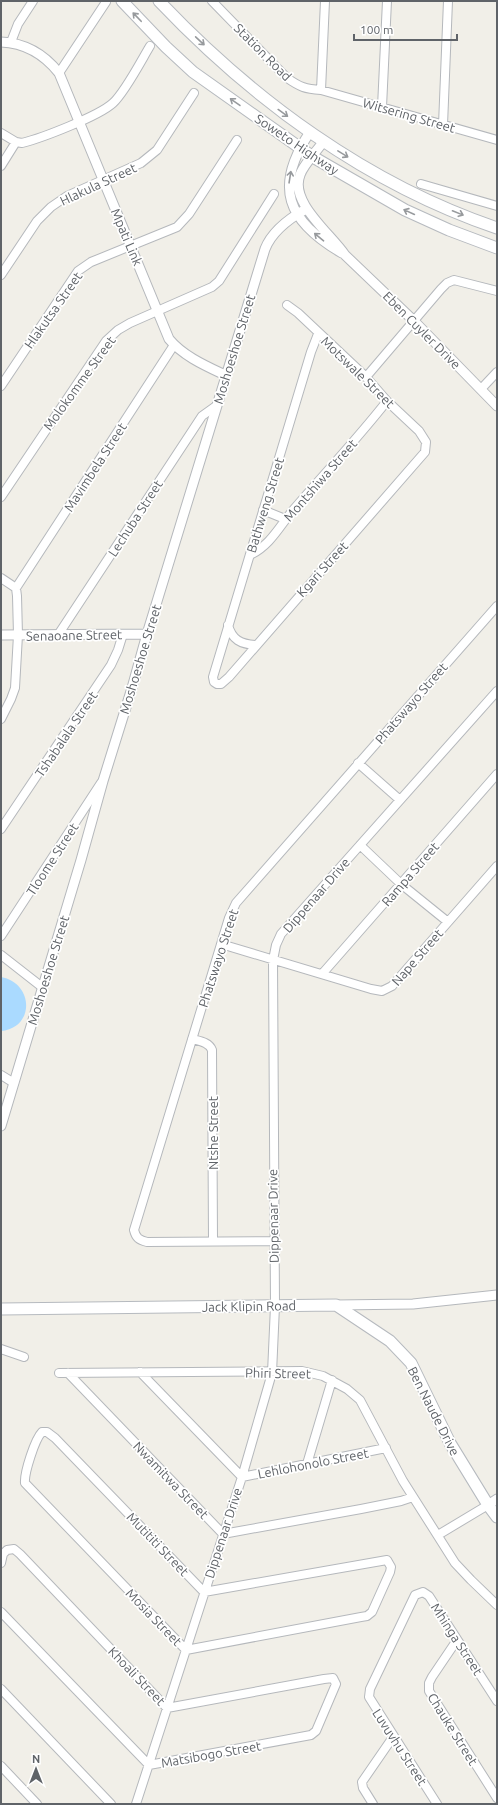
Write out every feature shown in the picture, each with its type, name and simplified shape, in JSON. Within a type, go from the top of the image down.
[{"type":"main road","name":"Soweto Highway","points":[[122,1],[166,47],[193,72],[313,157],[405,210],[497,248]]},
{"type":"main road","name":"Soweto Highway","points":[[159,1],[243,81],[324,142],[376,174],[410,192],[497,228]]},
{"type":"main road","name":"Jack Klipin Road","points":[[1,1309],[336,1305]]},
{"type":"main road","name":"Ben Naude Drive","points":[[336,1305],[390,1341],[411,1363],[450,1444],[492,1502],[497,1517]]},
{"type":"street","points":[[11,42],[18,24],[33,1]]},
{"type":"street","name":"Station Road","points":[[212,1],[287,78],[302,88],[321,90]]},
{"type":"street","points":[[321,90],[325,1]]},
{"type":"street","points":[[382,107],[387,1]]},
{"type":"street","points":[[443,125],[448,1]]},
{"type":"street","points":[[59,72],[106,2]]},
{"type":"street","name":"Mpati Link","points":[[1,42],[11,42],[26,46],[52,63],[59,72],[165,331],[174,345],[195,360],[225,375]]},
{"type":"street","points":[[1,132],[16,142],[22,143],[79,121],[108,106],[114,102],[150,46]]},
{"type":"street","name":"Witsering Street","points":[[321,90],[497,140]]},
{"type":"street","name":"Hlakula Street","points":[[1,275],[37,221],[51,206],[67,196],[141,163],[150,157],[157,150],[194,93]]},
{"type":"street","name":"Eben Cuyler Drive","points":[[310,132],[300,148],[289,177],[290,198],[296,214],[317,235],[345,256],[414,321],[497,406]]},
{"type":"street","name":"Hlakutsa Street","points":[[1,386],[78,271],[92,262],[177,227],[184,220],[237,140]]},
{"type":"street","points":[[1,166],[16,142]]},
{"type":"street","name":"Eben Cuyler Drive","points":[[324,142],[302,170],[298,183],[301,199],[306,209],[337,242],[345,256]]},
{"type":"street","points":[[421,184],[497,206]]},
{"type":"street","name":"Molokomme Street","points":[[1,497],[106,341],[118,330],[212,287],[219,282],[274,194]]},
{"type":"street","name":"Moshoeshoe Street","points":[[1,1126],[225,375],[268,242],[274,233],[296,214],[306,209]]},
{"type":"street","points":[[366,377],[441,289],[451,281],[461,280],[497,291]]},
{"type":"street","name":"Motswale Street","points":[[287,305],[298,313],[318,334],[366,377],[387,401],[418,431],[426,442]]},
{"type":"street","name":"Bathweng Street","points":[[213,677],[311,352],[318,334]]},
{"type":"street","name":"Mavimbela Street","points":[[16,588],[174,345]]},
{"type":"street","points":[[481,389],[497,372]]},
{"type":"street","name":"Montshiwa Street","points":[[250,555],[260,550],[270,541],[285,519],[387,401]]},
{"type":"street","name":"Lechuba Street","points":[[58,635],[202,416],[216,406]]},
{"type":"street","name":"Kgari Street","points":[[213,677],[216,683],[221,684],[425,452],[426,442]]},
{"type":"street","points":[[264,510],[285,519]]},
{"type":"street","points":[[1,578],[16,588],[18,596],[18,635],[15,688],[1,719]]},
{"type":"street","name":"Phatswayo Street","points":[[273,1241],[147,1242],[140,1240],[134,1230],[229,918],[236,903],[497,606]]},
{"type":"street","points":[[228,625],[236,640],[245,644],[255,645]]},
{"type":"street","name":"Tshabalala Street","points":[[1,829],[111,665],[123,634]]},
{"type":"street","name":"Senaoane Street","points":[[1,635],[147,634]]},
{"type":"street","name":"Dippenaar Drive","points":[[136,1804],[242,1477],[272,1373],[275,1306],[273,1241],[273,960],[276,945],[281,934],[497,692]]},
{"type":"street","points":[[358,763],[400,800]]},
{"type":"street","name":"Rampa Street","points":[[322,974],[497,774]]},
{"type":"street","name":"Tloome Street","points":[[1,936],[103,781]]},
{"type":"street","points":[[360,845],[401,884],[448,922]]},
{"type":"street","name":"Nape Street","points":[[221,944],[371,989],[386,990],[392,986],[497,866]]},
{"type":"street","points":[[1,955],[42,987]]},
{"type":"street","name":"Ntshe Street","points":[[192,1039],[206,1043],[212,1050],[213,1241]]},
{"type":"street","points":[[1,1075],[14,1082]]},
{"type":"street","name":"Jack Klipin Road","points":[[336,1305],[413,1304],[497,1295]]},
{"type":"street","points":[[1,1350],[24,1357]]},
{"type":"street","name":"Lehlohonolo Street","points":[[140,1372],[242,1477],[386,1448]]},
{"type":"street","name":"Phiri Street","points":[[64,1373],[310,1372],[332,1380],[347,1389],[360,1400],[413,1497],[462,1571],[497,1605]]},
{"type":"street","name":"Nwamitwa Street","points":[[64,1373],[223,1534]]},
{"type":"street","points":[[306,1464],[332,1380]]},
{"type":"street","name":"Mutititi Street","points":[[38,1439],[40,1434],[45,1432],[55,1438],[204,1592]]},
{"type":"street","name":"Mosia Street","points":[[38,1439],[25,1476],[25,1483],[186,1650],[367,1616],[372,1612],[390,1572],[390,1564],[384,1559],[204,1592]]},
{"type":"street","points":[[223,1534],[361,1510],[413,1497]]},
{"type":"street","points":[[438,1535],[492,1502]]},
{"type":"street","name":"Khoali Street","points":[[1,1563],[3,1550],[14,1549],[20,1554],[167,1708],[324,1679],[335,1679],[335,1688]]},
{"type":"street","name":"Mhinga Street","points":[[411,1600],[420,1592],[429,1596],[497,1701]]},
{"type":"street","name":"Luvuvhu Street","points":[[411,1600],[369,1694],[371,1701],[393,1737],[437,1804]]},
{"type":"street","name":"Matsibogo Street","points":[[1,1612],[149,1765],[307,1737],[316,1731],[335,1688]]},
{"type":"street","name":"Chauke Street","points":[[457,1640],[432,1677],[429,1683],[429,1691],[497,1798]]},
{"type":"street","points":[[1,1689],[111,1804]]},
{"type":"street","points":[[373,1804],[363,1788],[362,1782],[393,1737]]},
{"type":"street","points":[[1,1766],[37,1804]]},
{"type":"water","points":[[1,977],[12,981],[20,988],[26,1005],[25,1014],[20,1022],[12,1028],[1,1031]]}]
